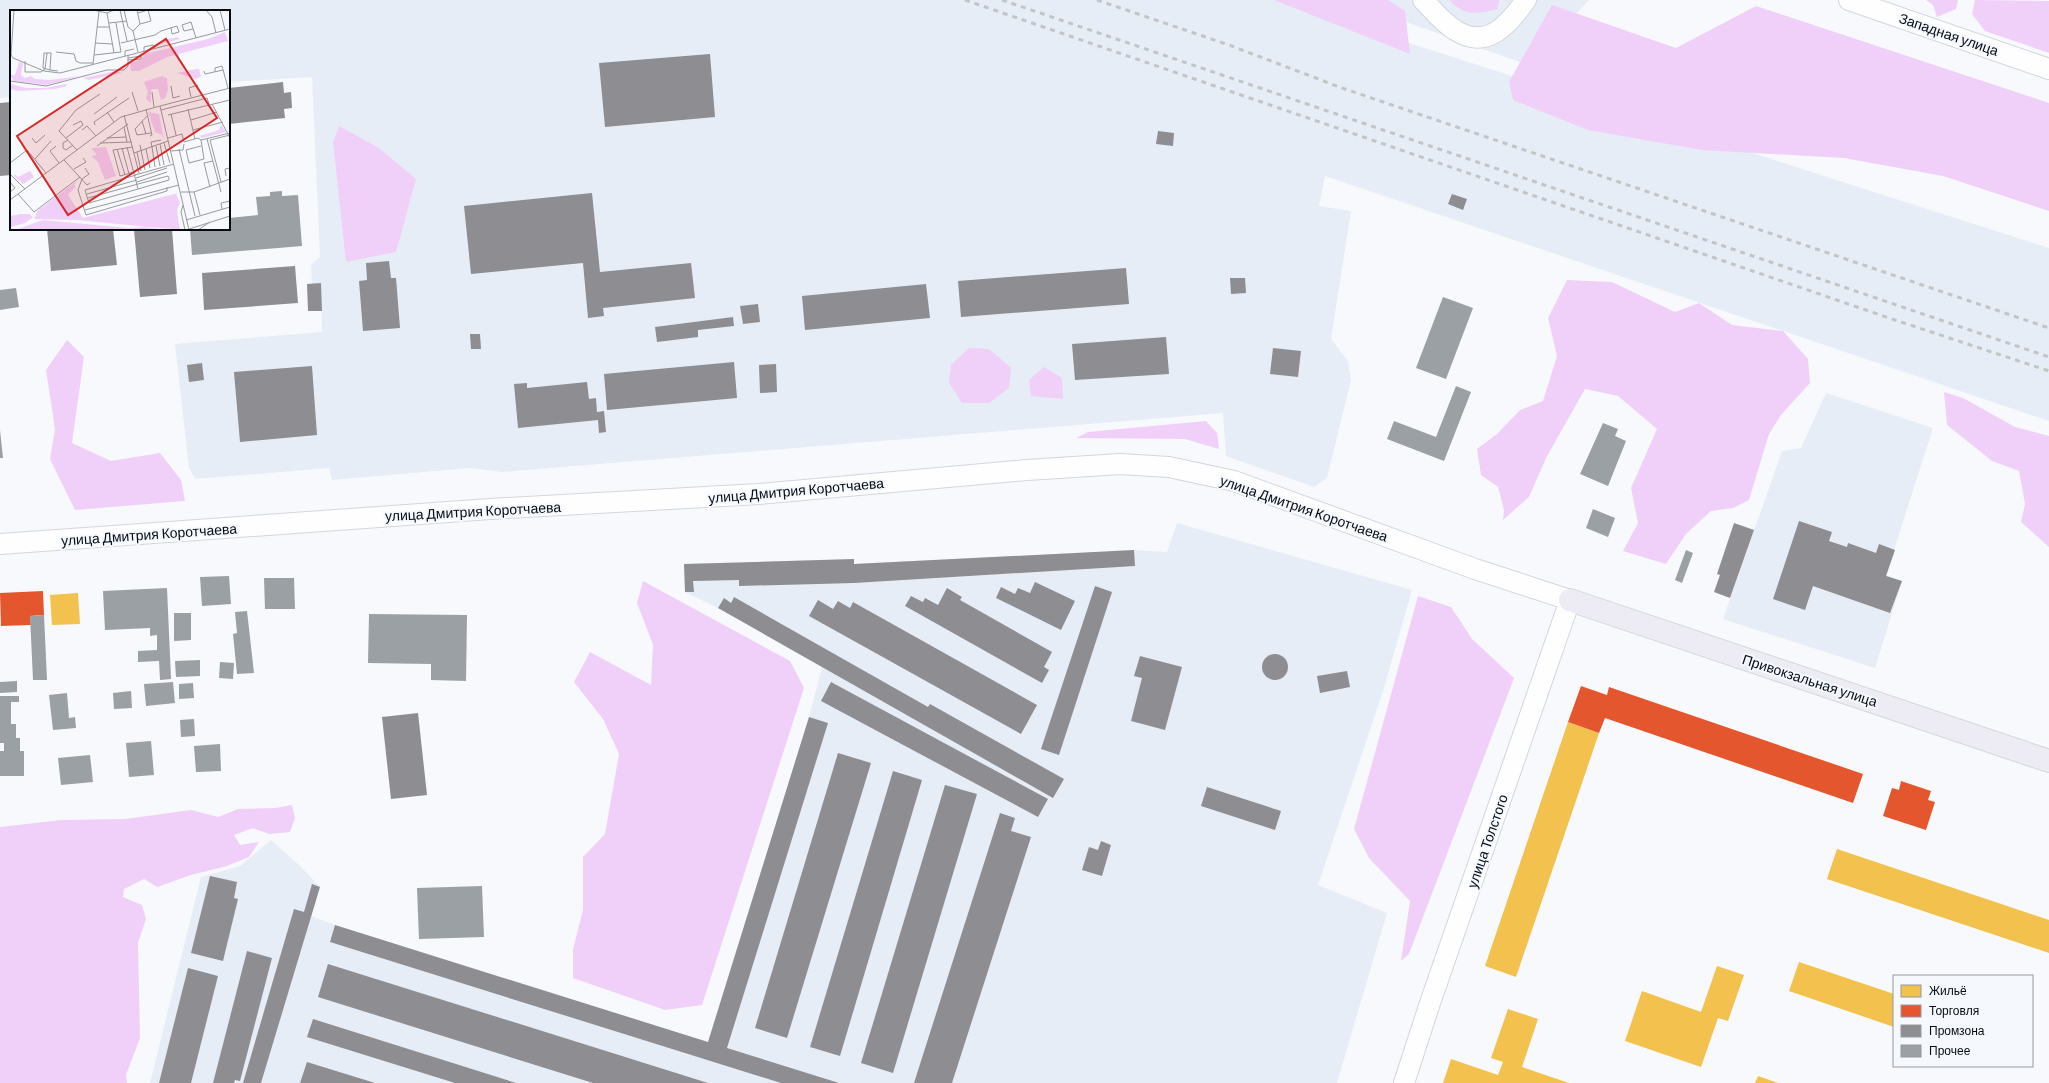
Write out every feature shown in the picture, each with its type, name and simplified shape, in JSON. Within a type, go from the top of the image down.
[{"type":"main road","name":"Привокзальная улица","points":[[1570,600],[2049,761]]},
{"type":"street","points":[[1423,0],[1455,31],[1473,37],[1486,37],[1502,29],[1513,18],[1526,0]]},
{"type":"street","name":"Западная улица","points":[[1849,0],[2049,69]]},
{"type":"street","name":"улица Дмитрия Коротчаева","points":[[0,544],[482,510],[759,494],[1019,471],[1120,464],[1169,467],[1234,481],[1475,568],[1570,600]]},
{"type":"street","name":"улица Толстого","points":[[1404,1083],[1430,1003],[1570,600]]},
{"type":"shaded area","points":[[0,0],[1275,0],[2049,248],[2049,421],[1325,176],[1319,206],[1351,211],[1331,339],[1348,361],[1351,380],[1327,478],[1314,487],[1226,456],[1223,413],[502,472],[470,468],[332,480],[329,468],[195,479],[189,468],[175,344],[322,332],[321,283],[312,284],[311,265],[320,257],[312,77],[230,82],[230,10],[10,10],[10,97],[0,98]]},
{"type":"shaded area","points":[[1274,0],[1388,0],[1405,11],[1410,54]]},
{"type":"shaded area","points":[[1343,0],[1589,0],[1528,65]]},
{"type":"shaded area","points":[[1449,0],[1499,0],[1498,9],[1472,13],[1460,9]]},
{"type":"shaded area","points":[[1926,0],[1958,0],[1956,9],[1937,17],[1933,5]]},
{"type":"shaded area","points":[[1975,0],[2049,1],[2049,53],[1985,31],[1972,14]]},
{"type":"shaded area","points":[[1552,5],[1676,48],[1756,6],[2049,103],[2049,211],[1943,176],[1844,158],[1702,150],[1588,130],[1513,100],[1509,82]]},
{"type":"shaded area","points":[[339,126],[379,148],[416,179],[396,252],[346,262],[333,142]]},
{"type":"shaded area","points":[[1567,280],[1612,282],[1675,312],[1699,303],[1732,325],[1783,331],[1808,359],[1810,383],[1781,415],[1769,434],[1749,500],[1733,508],[1711,511],[1686,534],[1666,564],[1623,551],[1638,523],[1631,488],[1657,429],[1618,396],[1585,389],[1546,458],[1529,497],[1503,520],[1504,510],[1498,487],[1481,475],[1477,449],[1497,434],[1520,410],[1543,401],[1557,356],[1548,318]]},
{"type":"shaded area","points":[[67,340],[84,357],[72,443],[111,461],[160,453],[181,480],[185,501],[75,510],[50,459],[55,429],[46,370]]},
{"type":"shaded area","points":[[969,348],[989,349],[1011,368],[1009,388],[989,403],[962,403],[949,383],[951,365]]},
{"type":"shaded area","points":[[1044,367],[1062,378],[1063,399],[1031,396],[1029,380]]},
{"type":"shaded area","points":[[1944,392],[1963,398],[2015,427],[2049,436],[2049,547],[2021,522],[2025,504],[2019,471],[1992,461],[1947,425]]},
{"type":"shaded area","points":[[1826,393],[1933,428],[1886,575],[1902,581],[1875,668],[1723,619],[1782,451],[1801,448]]},
{"type":"shaded area","points":[[1206,421],[1217,433],[1219,449],[1185,439],[1076,438],[1088,432]]},
{"type":"shaded area","points":[[1177,523],[1412,590],[1384,688],[1318,885],[1387,913],[1337,1083],[150,1083],[201,877],[240,866],[271,840],[300,866],[320,887],[311,916],[335,925],[708,1042],[809,717],[822,667],[718,608],[685,592],[684,564],[854,559],[854,564],[1134,550],[1167,552]]},
{"type":"shaded area","points":[[643,581],[790,661],[804,688],[702,1005],[665,1010],[573,978],[573,949],[583,910],[583,857],[605,834],[619,754],[603,719],[574,682],[590,652],[651,685],[653,645],[637,603]]},
{"type":"shaded area","points":[[1418,596],[1451,607],[1472,639],[1514,678],[1409,954],[1401,961],[1410,901],[1369,858],[1354,829]]},
{"type":"shaded area","points":[[292,805],[295,818],[290,832],[269,834],[253,828],[234,835],[240,845],[259,842],[249,857],[227,866],[191,875],[157,887],[144,879],[124,889],[123,897],[142,905],[146,919],[138,943],[140,1038],[126,1075],[127,1083],[0,1083],[0,827],[61,820],[125,819],[191,810],[218,817],[238,809],[275,808]]},
{"type":"building: Жильё","points":[[78,593],[80,624],[52,625],[50,595]]},
{"type":"building: Жильё","points":[[1568,722],[1599,733],[1516,977],[1485,966]]},
{"type":"building: Жильё","points":[[1837,849],[2049,920],[2049,953],[1827,879]]},
{"type":"building: Жильё","points":[[1799,962],[1893,994],[1893,1027],[1789,991]]},
{"type":"building: Жильё","points":[[1717,966],[1744,975],[1728,1021],[1718,1018],[1701,1067],[1625,1041],[1642,991],[1701,1012]]},
{"type":"building: Жильё","points":[[1508,1009],[1538,1019],[1522,1067],[1569,1083],[1443,1083],[1451,1059],[1498,1075],[1503,1062],[1491,1058]]},
{"type":"building: Жильё","points":[[1758,1076],[1778,1083],[1755,1083]]},
{"type":"building: Торговля","points":[[43,591],[44,615],[30,616],[31,625],[1,626],[0,593]]},
{"type":"building: Торговля","points":[[1581,686],[1607,695],[1609,687],[1863,774],[1853,803],[1605,718],[1599,733],[1568,722]]},
{"type":"building: Торговля","points":[[1901,781],[1931,791],[1928,800],[1935,802],[1926,830],[1883,816],[1892,788],[1899,790]]},
{"type":"building: Промзона","points":[[710,54],[715,117],[605,127],[599,63]]},
{"type":"building: Промзона","points":[[283,82],[284,93],[291,92],[292,108],[284,109],[285,118],[230,124],[230,88]]},
{"type":"building: Промзона","points":[[10,102],[10,175],[0,176],[0,103]]},
{"type":"building: Промзона","points":[[1158,131],[1174,133],[1173,146],[1156,144]]},
{"type":"building: Промзона","points":[[592,193],[600,272],[691,263],[695,298],[603,308],[604,316],[588,318],[583,263],[471,274],[464,206]]},
{"type":"building: Промзона","points":[[1452,194],[1467,199],[1463,210],[1448,204]]},
{"type":"building: Промзона","points":[[47,230],[113,230],[117,265],[51,271]]},
{"type":"building: Промзона","points":[[134,230],[172,230],[177,294],[140,297]]},
{"type":"building: Промзона","points":[[389,261],[391,278],[396,278],[400,328],[363,331],[359,281],[367,280],[366,263]]},
{"type":"building: Промзона","points":[[295,266],[298,303],[204,310],[202,273]]},
{"type":"building: Промзона","points":[[1126,268],[1129,304],[961,317],[958,281]]},
{"type":"building: Промзона","points":[[1230,278],[1245,278],[1246,293],[1231,294]]},
{"type":"building: Промзона","points":[[321,283],[322,311],[308,311],[307,284]]},
{"type":"building: Промзона","points":[[926,284],[930,318],[805,330],[802,296]]},
{"type":"building: Промзона","points":[[758,304],[760,322],[743,324],[740,306]]},
{"type":"building: Промзона","points":[[733,317],[734,326],[698,330],[698,337],[657,342],[655,327]]},
{"type":"building: Промзона","points":[[470,334],[480,334],[481,349],[471,349]]},
{"type":"building: Промзона","points":[[1166,337],[1169,374],[1075,380],[1072,344]]},
{"type":"building: Промзона","points":[[1273,348],[1301,351],[1298,377],[1270,374]]},
{"type":"building: Промзона","points":[[734,362],[737,398],[607,410],[604,374]]},
{"type":"building: Промзона","points":[[202,363],[204,380],[189,382],[187,365]]},
{"type":"building: Промзона","points":[[776,364],[777,392],[760,393],[759,365]]},
{"type":"building: Промзона","points":[[312,366],[317,435],[240,442],[234,372]]},
{"type":"building: Промзона","points":[[587,382],[589,399],[596,398],[597,412],[604,411],[606,432],[599,433],[598,420],[518,428],[514,384],[527,383],[527,388]]},
{"type":"building: Промзона","points":[[1799,521],[1832,532],[1829,541],[1847,547],[1848,543],[1876,553],[1879,544],[1895,550],[1886,576],[1902,581],[1890,613],[1813,586],[1805,610],[1773,599]]},
{"type":"building: Промзона","points":[[1734,523],[1754,530],[1730,598],[1714,592],[1720,575],[1717,574]]},
{"type":"building: Промзона","points":[[1134,550],[1135,566],[854,583],[739,586],[739,580],[693,581],[694,592],[685,592],[684,564],[854,559],[854,564]]},
{"type":"building: Промзона","points":[[1035,582],[1075,601],[1061,630],[996,598],[1001,587],[1015,594],[1018,588],[1030,593]]},
{"type":"building: Промзона","points":[[1095,586],[1112,592],[1059,755],[1041,749]]},
{"type":"building: Промзона","points":[[947,588],[962,597],[960,600],[1052,652],[1044,667],[1049,670],[1042,683],[905,606],[911,596],[923,602],[925,598],[938,605]]},
{"type":"building: Промзона","points":[[734,597],[928,707],[930,704],[1064,779],[1053,798],[718,608],[724,598],[731,603]]},
{"type":"building: Промзона","points":[[818,600],[833,609],[838,601],[850,608],[853,602],[1037,705],[1021,734],[809,616]]},
{"type":"building: Промзона","points":[[1275,654],[1284,658],[1288,667],[1284,676],[1275,680],[1266,676],[1262,667],[1266,658]]},
{"type":"building: Промзона","points":[[1140,656],[1182,667],[1165,730],[1131,721],[1142,678],[1134,676]]},
{"type":"building: Промзона","points":[[1347,671],[1350,687],[1320,693],[1317,676]]},
{"type":"building: Промзона","points":[[831,682],[1048,799],[1038,817],[821,701]]},
{"type":"building: Промзона","points":[[418,713],[427,795],[391,799],[382,717]]},
{"type":"building: Промзона","points":[[809,717],[828,723],[727,1048],[839,1083],[781,1083],[330,942],[335,925],[708,1042]]},
{"type":"building: Промзона","points":[[838,753],[871,763],[787,1038],[755,1028]]},
{"type":"building: Промзона","points":[[893,771],[922,780],[840,1056],[810,1047]]},
{"type":"building: Промзона","points":[[945,785],[977,794],[893,1073],[861,1063]]},
{"type":"building: Промзона","points":[[1207,787],[1281,811],[1275,830],[1201,806]]},
{"type":"building: Промзона","points":[[1000,813],[1015,818],[1011,831],[1031,837],[952,1083],[914,1083]]},
{"type":"building: Промзона","points":[[1101,841],[1111,845],[1102,876],[1082,870],[1089,847],[1098,850]]},
{"type":"building: Промзона","points":[[210,876],[237,882],[234,898],[238,899],[223,961],[191,953]]},
{"type":"building: Промзона","points":[[312,884],[320,887],[261,1083],[243,1083],[294,909],[304,912]]},
{"type":"building: Промзона","points":[[247,951],[272,958],[240,1081],[235,1080],[234,1083],[213,1083]]},
{"type":"building: Промзона","points":[[328,964],[708,1083],[593,1083],[318,997]]},
{"type":"building: Промзона","points":[[188,968],[218,976],[191,1083],[159,1083]]},
{"type":"building: Промзона","points":[[313,1019],[516,1083],[455,1083],[307,1037]]},
{"type":"building: Промзона","points":[[307,1062],[375,1083],[300,1083]]},
{"type":"building: Прочее","points":[[282,191],[282,196],[298,195],[302,246],[192,255],[190,230],[230,230],[230,218],[258,215],[256,197],[270,196],[270,192]]},
{"type":"building: Прочее","points":[[16,288],[19,307],[0,310],[0,290]]},
{"type":"building: Прочее","points":[[1443,297],[1473,308],[1446,379],[1416,368]]},
{"type":"building: Прочее","points":[[1456,386],[1471,392],[1444,461],[1387,439],[1394,421],[1436,437]]},
{"type":"building: Прочее","points":[[1603,423],[1618,429],[1615,436],[1626,441],[1608,486],[1580,474]]},
{"type":"building: Прочее","points":[[0,430],[3,458],[0,458]]},
{"type":"building: Прочее","points":[[1593,509],[1615,518],[1608,537],[1586,528]]},
{"type":"building: Прочее","points":[[1686,550],[1693,553],[1682,583],[1675,580]]},
{"type":"building: Прочее","points":[[229,576],[231,604],[202,606],[200,577]]},
{"type":"building: Прочее","points":[[264,578],[294,578],[295,609],[265,609]]},
{"type":"building: Прочее","points":[[167,588],[171,679],[160,680],[159,661],[138,662],[138,651],[157,650],[157,635],[150,636],[150,628],[105,630],[103,591]]},
{"type":"building: Прочее","points":[[247,611],[254,673],[237,674],[233,634],[237,633],[235,612]]},
{"type":"building: Прочее","points":[[174,613],[191,613],[191,640],[174,641]]},
{"type":"building: Прочее","points":[[369,614],[467,615],[466,681],[431,680],[431,664],[368,663]]},
{"type":"building: Прочее","points":[[44,615],[47,680],[33,680],[30,616]]},
{"type":"building: Прочее","points":[[200,660],[200,676],[176,677],[175,661]]},
{"type":"building: Прочее","points":[[220,662],[234,663],[233,679],[219,678]]},
{"type":"building: Прочее","points":[[17,681],[17,692],[0,693],[0,682]]},
{"type":"building: Прочее","points":[[173,682],[175,703],[146,706],[144,684]]},
{"type":"building: Прочее","points":[[193,683],[194,698],[179,699],[179,684]]},
{"type":"building: Прочее","points":[[131,691],[132,708],[114,709],[113,693]]},
{"type":"building: Прочее","points":[[67,693],[69,718],[75,717],[76,728],[53,730],[49,695]]},
{"type":"building: Прочее","points":[[0,696],[19,696],[19,702],[11,702],[11,724],[16,724],[16,738],[20,738],[20,751],[24,751],[24,776],[0,776],[0,751],[4,751],[4,743],[0,743]]},
{"type":"building: Прочее","points":[[194,719],[195,736],[181,737],[180,720]]},
{"type":"building: Прочее","points":[[151,741],[154,775],[129,777],[126,743]]},
{"type":"building: Прочее","points":[[220,744],[221,771],[196,772],[194,746]]},
{"type":"building: Прочее","points":[[90,755],[93,782],[61,785],[58,758]]},
{"type":"building: Прочее","points":[[482,886],[484,937],[419,939],[417,888]]},
{"type":"railway","points":[[965,0],[1895,320],[2049,371]]},
{"type":"railway","points":[[1002,0],[2049,357]]},
{"type":"railway","points":[[1097,0],[1229,45],[1342,88],[2049,328]]}]
